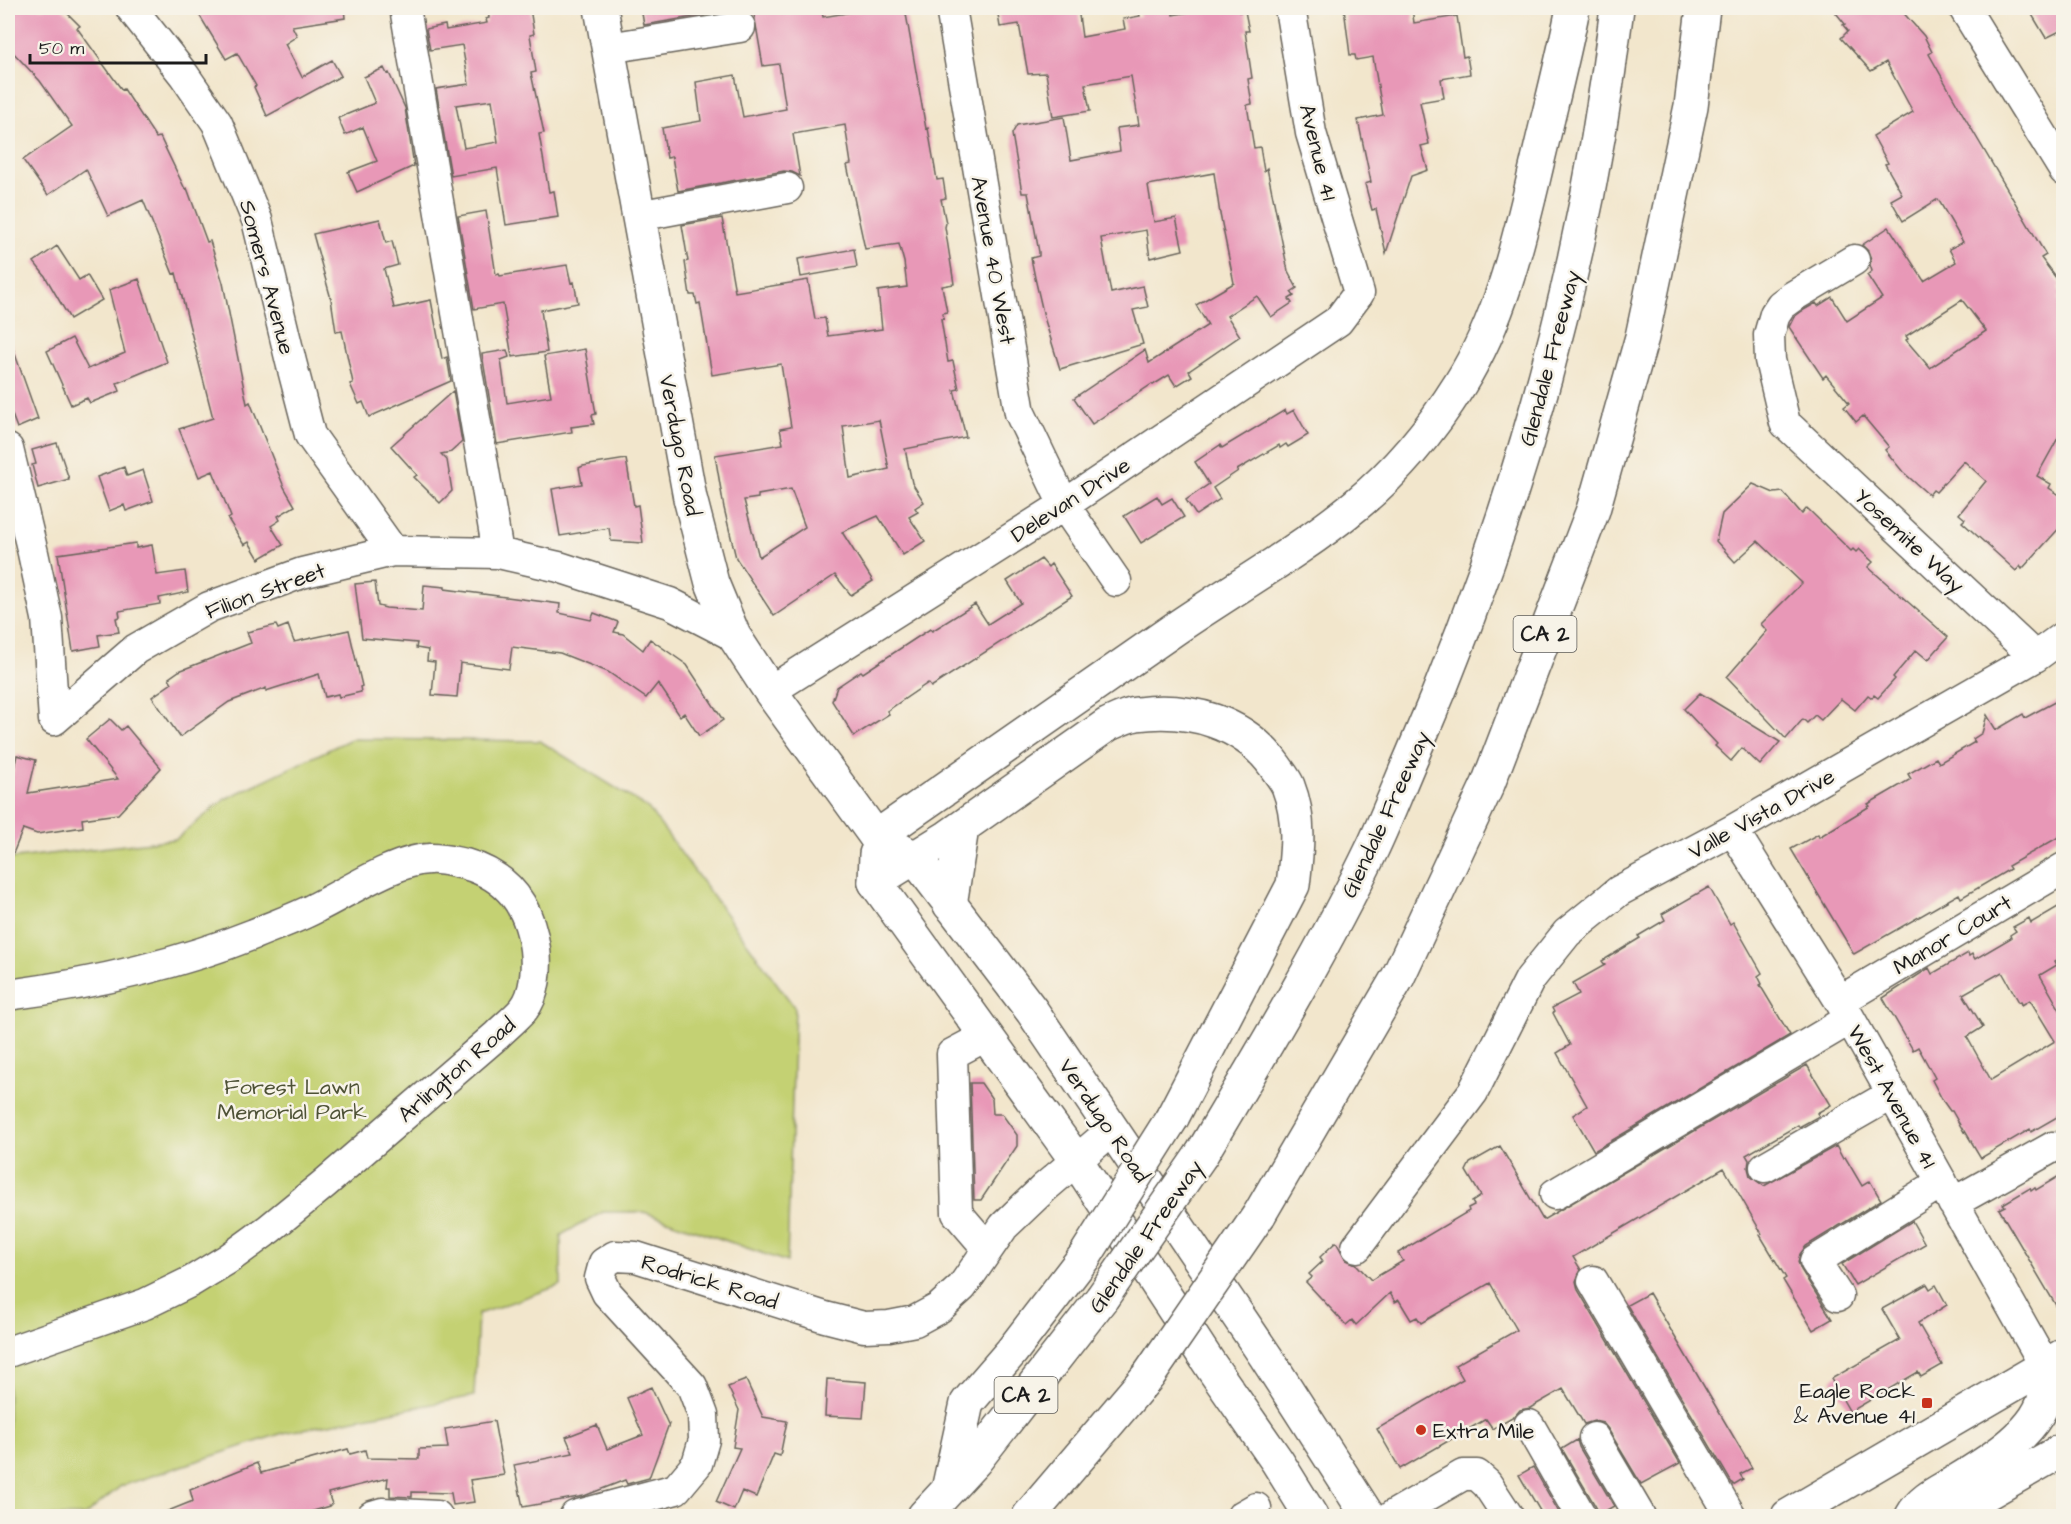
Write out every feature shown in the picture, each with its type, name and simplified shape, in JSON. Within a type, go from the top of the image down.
[{"type":"main road","name":"Verdugo Road","points":[[601,8],[690,498],[712,584],[734,636],[770,691],[876,837],[915,858],[1032,1011],[1266,1357],[1368,1516]]},
{"type":"main road","points":[[875,882],[876,837],[1205,608],[1306,542],[1356,505],[1402,462],[1433,424],[1455,391],[1487,334],[1512,266],[1566,45],[1572,8]]},
{"type":"main road","name":"Glendale Freeway","points":[[924,1516],[975,1461],[1102,1298],[1201,1155],[1313,964],[1373,846],[1429,717],[1477,597],[1531,432],[1571,278],[1607,92],[1617,8]]},
{"type":"main road","name":"CA 2","points":[[1029,1516],[1149,1375],[1259,1215],[1398,977],[1488,784],[1593,510],[1644,325],[1691,106],[1703,8]]},
{"type":"main road","points":[[875,882],[962,828],[1107,725],[1134,714],[1176,711],[1212,720],[1243,734],[1268,756],[1287,783],[1296,811],[1298,847],[1293,885],[1172,1118],[1085,1256],[1012,1351],[967,1403],[948,1491]]},
{"type":"main road","points":[[950,905],[962,828]]},
{"type":"main road","name":"Verdugo Road","points":[[875,882],[1076,1160],[1211,1366],[1277,1461],[1311,1516]]},
{"type":"main road","points":[[1788,1516],[2054,1361]]},
{"type":"main road","points":[[1912,1516],[1929,1497],[1992,1459],[2009,1446],[2036,1417],[2054,1361]]},
{"type":"main road","points":[[1947,1516],[2064,1449]]},
{"type":"street","name":"Somers Avenue","points":[[131,8],[184,75],[217,123],[257,220],[310,435],[393,551]]},
{"type":"street","points":[[405,8],[498,553]]},
{"type":"street","name":"Avenue 40 West","points":[[951,8],[1020,413],[1064,505],[1116,581]]},
{"type":"street","name":"Avenue 41","points":[[1290,8],[1311,133],[1359,293]]},
{"type":"street","points":[[1964,8],[2064,170]]},
{"type":"street","points":[[608,48],[740,27]]},
{"type":"street","points":[[639,216],[787,188]]},
{"type":"street","name":"Yosemite Way","points":[[1854,260],[1792,297],[1781,305],[1775,314],[1768,335],[1770,360],[1785,423],[2035,657]]},
{"type":"street","name":"Delevan Drive","points":[[770,691],[1064,505],[1338,321],[1359,293]]},
{"type":"street","name":"Filion Street","points":[[8,449],[47,618],[54,720],[136,649],[209,607],[302,573],[393,551],[498,553],[559,567],[670,603],[734,636]]},
{"type":"street","name":"Valle Vista Drive","points":[[1357,1247],[1473,1092],[1530,979],[1568,933],[1618,891],[1733,830],[2035,657],[2064,636]]},
{"type":"street","name":"West Avenue 41","points":[[1733,830],[1845,1010],[1947,1193],[2054,1361]]},
{"type":"street","name":"Arlington Road","points":[[8,995],[89,982],[164,964],[251,935],[314,909],[400,865],[429,859],[453,861],[479,868],[499,878],[514,893],[526,914],[536,962],[533,986],[525,1008],[497,1035],[269,1229],[228,1259],[192,1281],[145,1304],[8,1352]]},
{"type":"street","name":"Manor Court","points":[[1555,1194],[2064,868]]},
{"type":"street","points":[[986,1036],[952,1054],[957,1213],[988,1249]]},
{"type":"street","points":[[1765,1167],[1892,1094]]},
{"type":"street","name":"Rodrick Road","points":[[575,1516],[676,1489],[697,1464],[704,1440],[703,1415],[692,1386],[608,1293],[600,1278],[604,1263],[615,1256],[636,1257],[825,1317],[864,1327],[915,1321],[939,1308],[962,1287],[1004,1226],[1112,1130]]},
{"type":"street","points":[[1838,1296],[1815,1261],[1947,1193],[2053,1147]]},
{"type":"street","points":[[1593,1281],[1731,1516]]},
{"type":"street","points":[[1529,1425],[1581,1516]]},
{"type":"street","points":[[1594,1438],[1640,1516]]},
{"type":"street","points":[[1392,1516],[1423,1509],[1463,1475],[1477,1475],[1487,1484],[1508,1516]]},
{"type":"street","points":[[372,1516],[382,1514],[437,1516]]},
{"type":"green space","name":"Forest Lawn Memorial Park","points":[[351,739],[540,741],[648,808],[795,1008],[787,1262],[644,1212],[603,1212],[561,1235],[561,1285],[478,1314],[474,1396],[283,1433],[121,1486],[84,1516],[8,1516],[8,859],[176,839],[225,799]]},
{"type":"building","points":[[8,8],[62,8],[80,26],[77,28],[122,90],[124,89],[156,138],[160,137],[185,189],[187,188],[207,242],[210,241],[223,283],[247,404],[250,402],[284,487],[295,506],[278,516],[280,520],[271,526],[283,545],[259,559],[249,542],[244,545],[228,519],[231,517],[213,471],[199,477],[179,429],[213,418],[176,273],[173,274],[143,200],[108,216],[86,169],[48,195],[23,160],[72,126],[40,81],[8,47]]},
{"type":"building","points":[[195,8],[344,8],[345,18],[292,26],[297,36],[285,44],[302,77],[332,60],[341,76],[267,116],[254,87],[256,86],[237,53],[226,59]]},
{"type":"building","points":[[488,8],[530,8],[534,34],[530,35],[536,72],[531,73],[544,133],[539,134],[549,192],[554,191],[558,217],[506,225],[497,168],[451,176],[436,89],[469,84],[462,45],[430,50],[426,29],[445,25],[446,30],[487,23],[486,19],[489,18]],"holes":[[[492,100],[498,142],[464,148],[456,105]]]},
{"type":"building","points":[[641,8],[704,8],[704,15],[644,25]]},
{"type":"building","points":[[753,8],[821,8],[823,17],[876,8],[905,8],[937,180],[943,179],[946,198],[941,199],[954,284],[942,286],[947,312],[943,313],[944,319],[941,319],[948,362],[953,361],[959,389],[954,390],[966,437],[905,449],[912,483],[924,502],[915,508],[918,512],[909,517],[925,541],[903,555],[878,516],[842,532],[873,581],[851,595],[835,575],[774,616],[736,558],[715,455],[783,444],[780,429],[791,427],[781,364],[712,375],[700,303],[697,304],[695,295],[690,295],[685,262],[688,261],[682,225],[722,218],[735,292],[808,280],[815,319],[825,318],[828,336],[882,329],[878,291],[907,287],[899,244],[865,249],[847,165],[851,164],[845,125],[793,134],[800,176],[784,171],[678,191],[672,157],[667,158],[662,128],[701,121],[696,82],[735,75],[743,117],[786,109],[779,64],[763,66]],"holes":[[[879,420],[889,469],[850,478],[843,426]],[[791,489],[805,527],[759,557],[744,500]]]},
{"type":"building","points":[[997,8],[1078,8],[1082,37],[1125,29],[1123,19],[1140,16],[1138,8],[1172,8],[1173,15],[1214,8],[1238,8],[1239,12],[1245,11],[1249,31],[1245,31],[1252,78],[1248,79],[1252,104],[1247,105],[1254,148],[1260,147],[1264,171],[1267,168],[1288,271],[1297,288],[1291,292],[1294,296],[1289,299],[1292,303],[1271,317],[1257,296],[1227,316],[1240,336],[1189,371],[1192,376],[1176,386],[1169,375],[1092,424],[1074,398],[1145,350],[1149,363],[1208,325],[1196,305],[1234,283],[1214,173],[1148,185],[1154,222],[1176,218],[1183,250],[1150,258],[1146,230],[1101,238],[1111,293],[1143,286],[1148,307],[1133,310],[1143,344],[1060,369],[1035,278],[1031,258],[1039,256],[1039,252],[1028,193],[1022,193],[1012,134],[1017,125],[1064,117],[1071,160],[1120,151],[1117,128],[1139,125],[1131,76],[1085,84],[1090,111],[1053,117],[1046,73],[1028,74],[1019,24],[1000,27]]},
{"type":"building","points":[[1344,8],[1412,8],[1414,23],[1457,16],[1463,57],[1467,56],[1470,74],[1441,79],[1444,98],[1420,102],[1429,144],[1421,146],[1428,170],[1411,176],[1386,253],[1376,209],[1372,210],[1365,184],[1371,182],[1358,120],[1383,115],[1373,57],[1356,60],[1355,55],[1350,55]]},
{"type":"building","points":[[1832,8],[1899,8],[1924,36],[1932,52],[1929,54],[2046,255],[2041,258],[2062,286],[2058,288],[2063,295],[2058,299],[2064,306],[2064,427],[2037,476],[2051,484],[2049,488],[2064,498],[2064,523],[2022,569],[2020,566],[2016,571],[1962,522],[1965,519],[1959,514],[1986,481],[1964,461],[1936,492],[1933,490],[1929,495],[1903,472],[1885,450],[1889,447],[1863,416],[1856,422],[1844,407],[1849,403],[1826,375],[1823,378],[1789,327],[1794,317],[1802,311],[1816,303],[1818,306],[1832,297],[1847,321],[1882,298],[1867,275],[1872,271],[1871,259],[1868,251],[1862,245],[1889,227],[1924,281],[1956,262],[1949,249],[1963,242],[1938,199],[1903,221],[1891,200],[1902,194],[1873,136],[1913,112],[1886,62],[1871,71],[1841,38],[1848,31],[1843,25],[1845,24]],"holes":[[[1962,300],[1986,331],[1930,368],[1906,340],[1908,339],[1906,336]]]},
{"type":"building","points":[[2028,8],[2064,8],[2064,29],[2046,38]]},
{"type":"building","points":[[384,68],[387,74],[389,73],[405,108],[414,166],[357,192],[348,172],[377,161],[363,127],[345,135],[338,118],[375,103],[364,77]]},
{"type":"building","points":[[486,211],[496,275],[567,265],[571,283],[574,282],[578,303],[541,310],[547,352],[512,357],[503,304],[474,309],[458,216]]},
{"type":"building","points":[[380,219],[386,243],[392,241],[398,265],[384,269],[394,308],[431,300],[442,359],[447,357],[451,381],[369,417],[363,402],[359,404],[350,384],[353,383],[342,331],[336,332],[331,299],[313,234]]},
{"type":"building","points":[[57,246],[79,280],[87,275],[102,300],[70,319],[45,276],[34,262]]},
{"type":"building","points":[[854,249],[857,267],[801,277],[798,259]]},
{"type":"building","points":[[139,279],[167,362],[117,383],[120,391],[90,403],[87,398],[71,405],[47,351],[72,338],[88,369],[125,353],[109,290]]},
{"type":"building","points":[[8,340],[10,340],[38,419],[17,428],[8,404]]},
{"type":"building","points":[[585,349],[596,414],[592,415],[594,424],[571,427],[572,432],[497,444],[482,354],[507,350],[509,357],[501,360],[507,403],[551,396],[544,356]]},
{"type":"building","points":[[453,391],[462,442],[451,452],[441,454],[447,460],[452,491],[440,503],[414,477],[417,475],[391,446]]},
{"type":"building","points":[[1285,410],[1287,414],[1294,410],[1308,435],[1288,447],[1286,444],[1280,448],[1279,445],[1237,470],[1213,488],[1220,499],[1196,515],[1186,500],[1209,484],[1195,462],[1220,445],[1222,448]]},
{"type":"building","points":[[57,443],[69,479],[38,488],[32,465],[36,464],[32,450]]},
{"type":"building","points":[[626,459],[634,506],[638,505],[643,543],[611,541],[609,528],[560,536],[552,489],[582,484],[579,468],[583,466]]},
{"type":"building","points":[[124,467],[127,476],[143,470],[153,501],[126,511],[124,505],[109,511],[97,477]]},
{"type":"building","points":[[1753,484],[1774,493],[1783,492],[1802,514],[1807,508],[1851,551],[1853,549],[1856,552],[1859,549],[1873,562],[1868,567],[1948,637],[1928,660],[1916,650],[1878,698],[1868,695],[1855,710],[1841,699],[1821,720],[1815,715],[1807,723],[1803,719],[1786,739],[1727,677],[1767,631],[1761,624],[1802,583],[1758,541],[1735,562],[1716,541],[1722,514]]},
{"type":"building","points":[[1157,496],[1162,504],[1172,498],[1184,517],[1141,543],[1124,516]]},
{"type":"building","points":[[136,543],[136,548],[152,545],[157,575],[185,571],[188,592],[159,598],[160,604],[119,611],[120,617],[116,618],[119,632],[98,635],[100,646],[73,651],[58,554]]},
{"type":"building","points":[[1041,559],[1048,567],[1051,564],[1072,596],[931,687],[928,683],[887,711],[889,714],[854,736],[832,701],[837,687],[975,604],[988,624],[1021,603],[1007,581]]},
{"type":"building","points":[[375,582],[378,606],[386,608],[422,611],[424,585],[560,604],[559,613],[591,620],[594,613],[618,622],[614,632],[623,634],[643,650],[650,639],[687,665],[723,720],[699,736],[684,713],[680,716],[658,683],[646,698],[608,672],[560,653],[512,647],[509,669],[460,663],[457,697],[432,695],[435,662],[427,661],[428,650],[416,648],[417,643],[362,638],[355,584]]},
{"type":"building","points":[[276,625],[278,629],[288,625],[294,642],[349,630],[362,686],[360,687],[361,692],[339,697],[338,694],[325,697],[319,674],[266,691],[266,688],[229,702],[180,737],[152,697],[172,683],[169,678],[179,671],[251,643],[247,632]]},
{"type":"building","points":[[1700,693],[1780,742],[1760,765],[1742,748],[1731,761],[1715,746],[1717,744],[1684,709]]},
{"type":"building","points":[[2064,697],[2064,834],[2008,866],[2010,869],[1961,898],[1959,894],[1854,954],[1791,849],[1818,834],[1819,837],[1870,806],[1868,804],[1911,779],[1908,774],[1936,758],[1939,763],[1975,742],[1973,739],[1982,733],[1987,715],[1996,730],[2023,714],[2025,718]]},
{"type":"building","points":[[110,719],[121,730],[126,726],[161,768],[118,814],[82,819],[83,827],[37,834],[23,829],[8,866],[8,794],[17,755],[36,760],[28,793],[118,779],[86,739]]},
{"type":"building","points":[[1709,887],[1730,924],[1733,922],[1762,973],[1758,976],[1762,984],[1760,985],[1790,1035],[1594,1151],[1573,1115],[1587,1106],[1557,1053],[1570,1045],[1552,1008],[1579,994],[1573,983],[1605,965],[1602,961],[1665,920],[1662,914]]},
{"type":"building","points":[[2063,904],[2063,957],[2055,961],[2057,965],[2040,975],[2064,1017],[2064,1113],[2031,1132],[2030,1129],[1981,1158],[1952,1111],[1943,1101],[1932,1080],[1935,1078],[1918,1047],[1913,1050],[1883,998],[1929,968],[1932,974],[1968,953],[1969,956],[1972,954],[1975,959],[2011,938],[2010,935],[2016,931],[2013,927],[2029,918],[2031,923]],"holes":[[[2002,972],[2019,1002],[2021,1001],[2022,1005],[2030,1000],[2055,1041],[1991,1080],[1967,1037],[1983,1027],[1963,994]]]},
{"type":"building","points":[[1807,1065],[1831,1105],[1817,1113],[1819,1116],[1799,1127],[1798,1125],[1746,1155],[1749,1160],[1750,1176],[1764,1186],[1836,1146],[1862,1186],[1870,1181],[1881,1200],[1806,1246],[1800,1254],[1798,1262],[1801,1270],[1832,1319],[1813,1330],[1783,1280],[1786,1278],[1724,1168],[1573,1257],[1581,1270],[1576,1281],[1578,1290],[1680,1463],[1641,1484],[1608,1429],[1603,1423],[1594,1421],[1584,1424],[1563,1389],[1530,1408],[1520,1410],[1514,1417],[1493,1429],[1486,1419],[1400,1469],[1377,1429],[1463,1379],[1455,1365],[1517,1330],[1490,1283],[1421,1323],[1417,1317],[1411,1320],[1399,1300],[1395,1302],[1390,1293],[1356,1325],[1352,1320],[1346,1325],[1306,1282],[1312,1277],[1309,1274],[1323,1261],[1320,1257],[1336,1242],[1346,1260],[1356,1264],[1371,1280],[1403,1261],[1398,1253],[1469,1211],[1468,1208],[1474,1205],[1472,1202],[1481,1196],[1466,1171],[1470,1163],[1500,1146],[1543,1220]]},
{"type":"building","points":[[970,1083],[981,1083],[992,1099],[993,1114],[1002,1114],[1017,1135],[1017,1146],[981,1200],[974,1200]]},
{"type":"building","points":[[2064,1173],[2064,1319],[1999,1209],[2005,1206],[2003,1204],[2030,1188],[2031,1191],[2035,1188],[2036,1190]]},
{"type":"building","points":[[1912,1221],[1925,1244],[1855,1285],[1842,1264]]},
{"type":"building","points":[[1927,1284],[1930,1289],[1936,1285],[1947,1305],[1918,1323],[1942,1365],[1921,1377],[1918,1372],[1850,1412],[1831,1379],[1900,1340],[1882,1309]]},
{"type":"building","points":[[1649,1293],[1752,1468],[1740,1474],[1743,1479],[1733,1485],[1627,1305]]},
{"type":"building","points":[[827,1379],[866,1382],[863,1418],[825,1416]]},
{"type":"building","points":[[746,1380],[763,1417],[787,1421],[780,1456],[774,1454],[756,1497],[742,1491],[734,1510],[716,1502],[740,1448],[733,1447],[739,1410],[728,1387]]},
{"type":"building","points":[[651,1387],[669,1424],[649,1478],[627,1484],[625,1480],[584,1496],[523,1507],[514,1465],[573,1453],[566,1437],[597,1425],[607,1449],[643,1435],[627,1398]]},
{"type":"building","points":[[494,1421],[504,1475],[470,1480],[474,1502],[453,1505],[451,1493],[412,1492],[412,1497],[390,1496],[390,1487],[387,1487],[388,1478],[328,1493],[332,1504],[330,1506],[297,1516],[278,1516],[275,1510],[258,1516],[158,1516],[193,1501],[190,1490],[257,1463],[261,1473],[348,1449],[350,1454],[365,1450],[367,1458],[419,1459],[419,1449],[448,1448],[445,1429]]},
{"type":"building","points":[[1577,1440],[1614,1506],[1598,1515],[1596,1507],[1562,1449]]},
{"type":"building","points":[[1533,1467],[1561,1516],[1543,1516],[1519,1475]]},
{"type":"place","name":"Eagle Rock & Avenue 41","points":[[1927,1403]]},
{"type":"place","name":"Extra Mile","points":[[1421,1430]]}]
